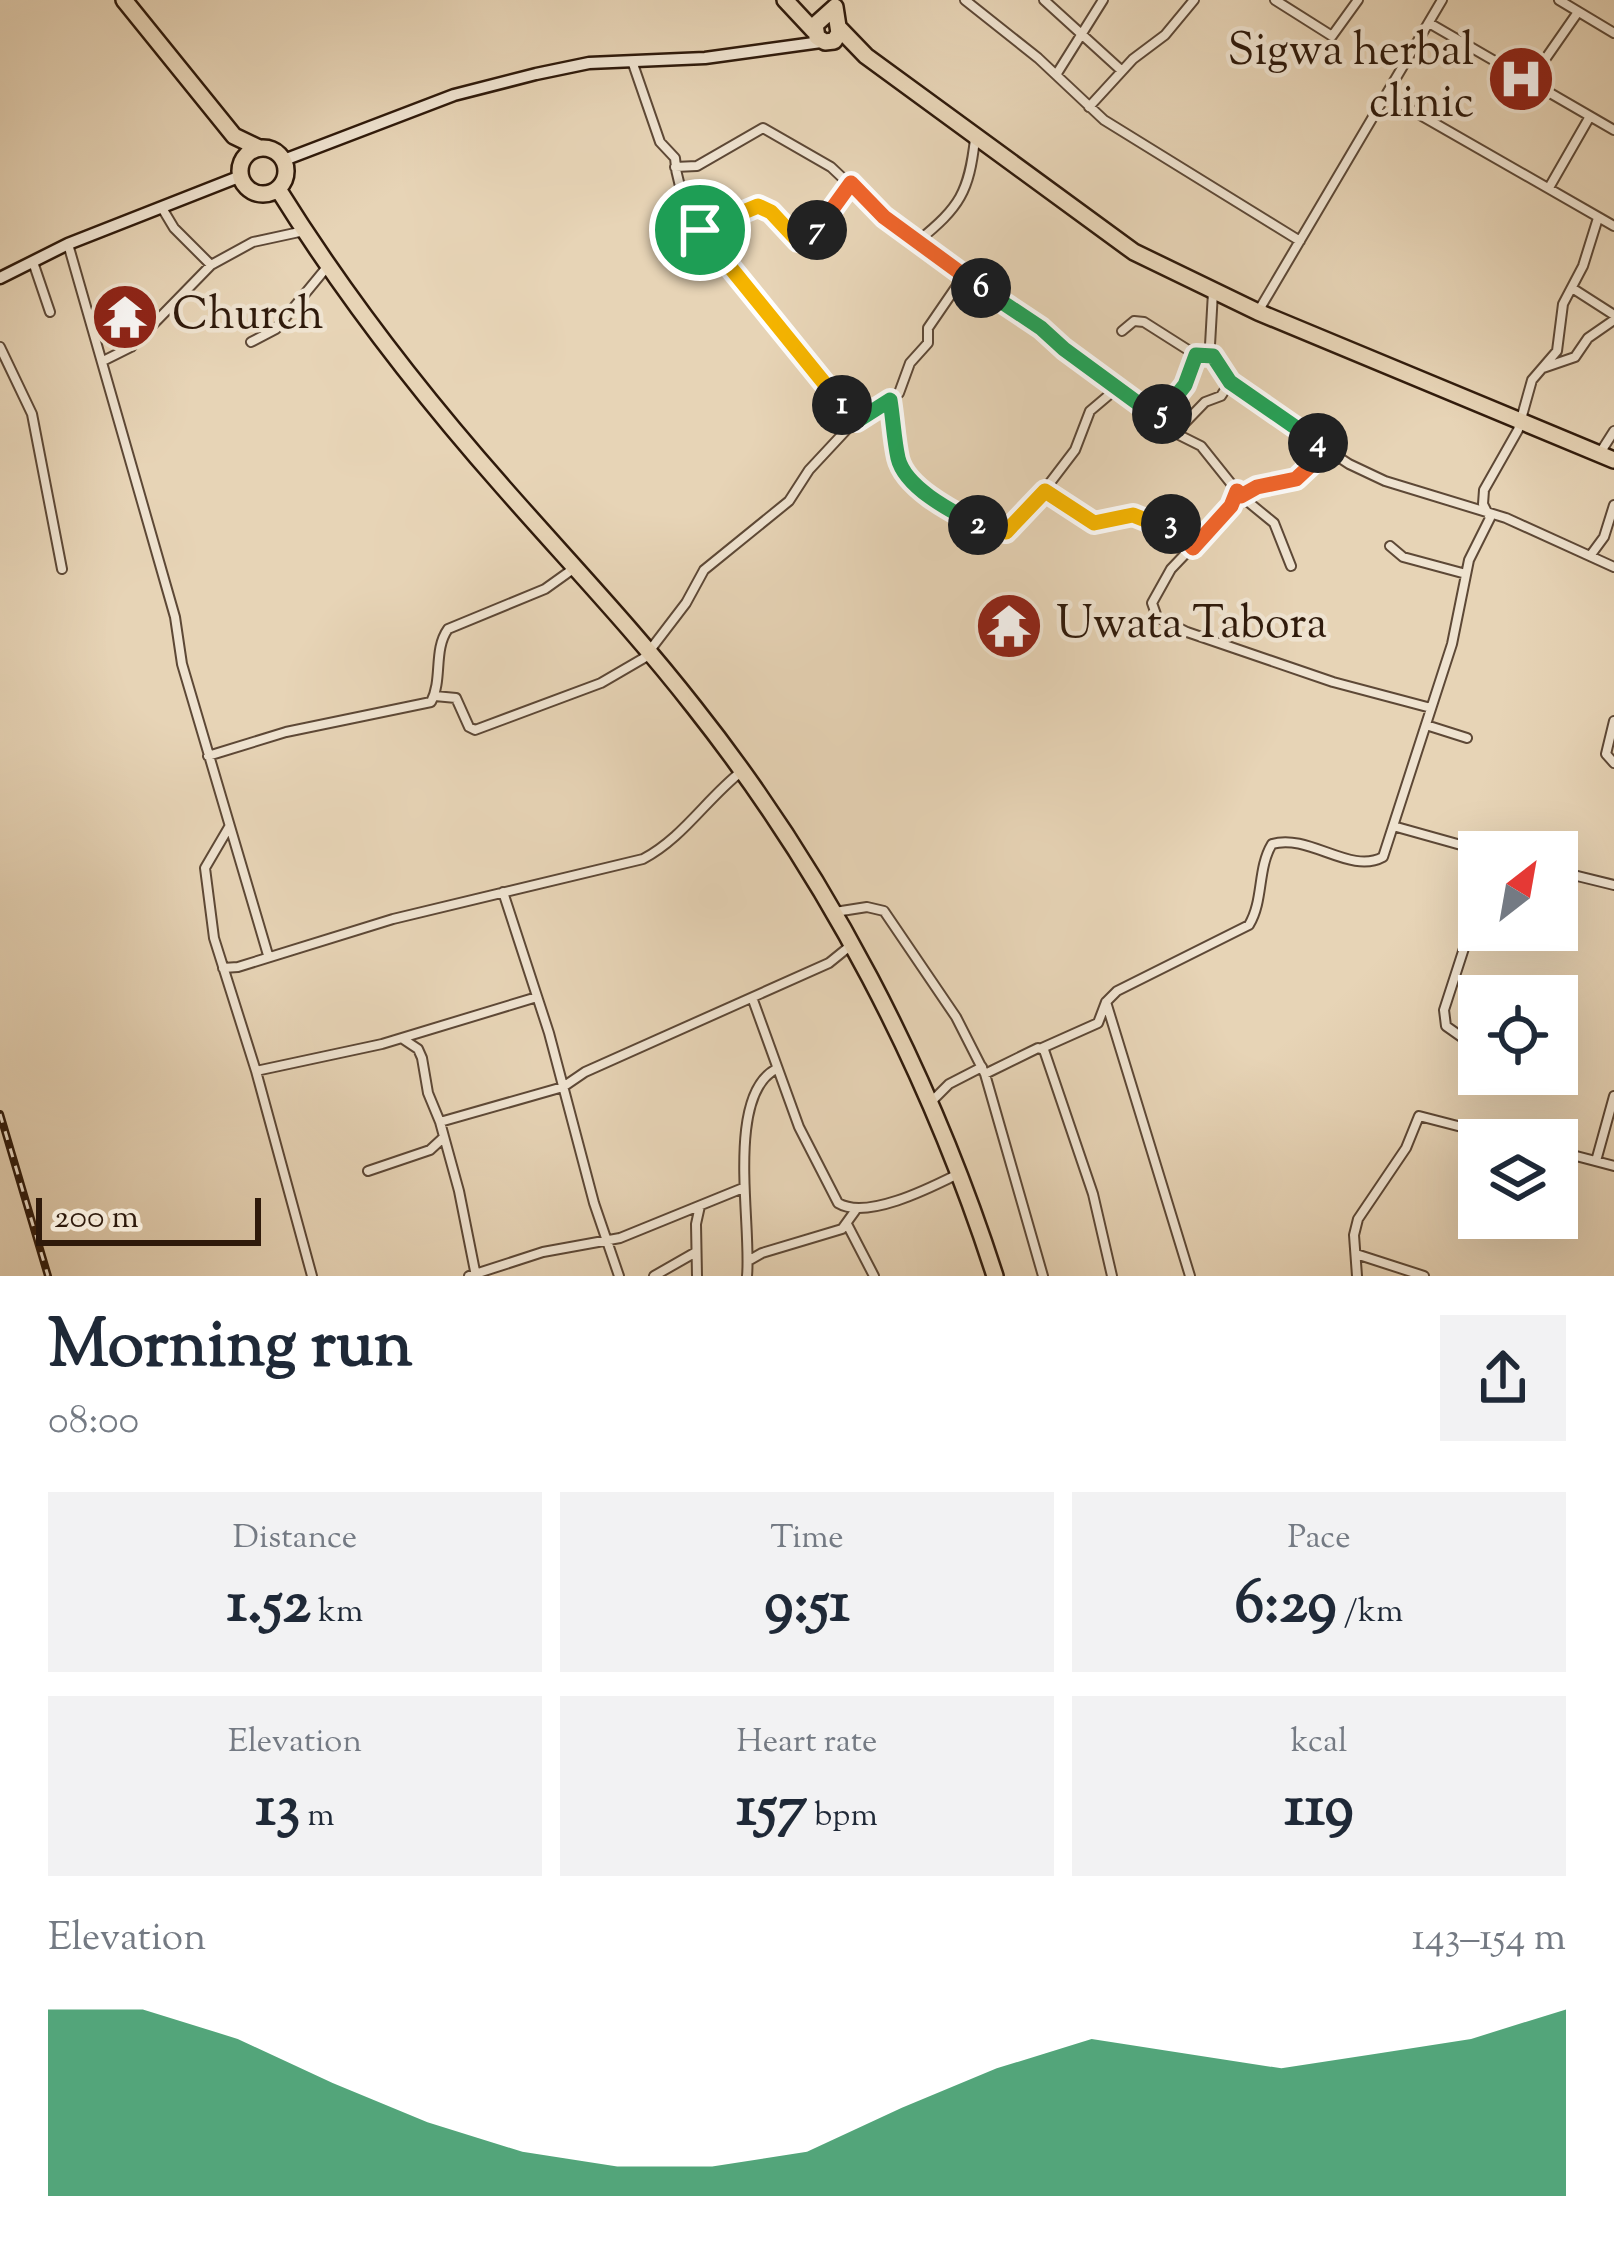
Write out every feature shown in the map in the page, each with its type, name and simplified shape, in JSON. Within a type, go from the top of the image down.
[{"type":"highway","points":[[124,0],[234,136],[242,169],[256,193],[278,189],[285,178],[284,160],[273,150],[234,136]]},
{"type":"highway","points":[[788,2],[830,24],[975,139],[1134,252],[1258,312],[1607,456]]},
{"type":"highway","points":[[242,169],[259,148]]},
{"type":"highway","points":[[278,189],[404,368],[650,652],[743,771],[834,913],[888,1012],[960,1173],[995,1276]]},
{"type":"main road","points":[[284,160],[484,86],[589,64],[705,58],[780,45],[830,24]]},
{"type":"main road","points":[[0,278],[242,169]]},
{"type":"street","points":[[965,0],[1089,107],[1161,158],[1300,241]]},
{"type":"street","points":[[1044,0],[1122,71]]},
{"type":"street","points":[[1056,75],[1103,0]]},
{"type":"street","points":[[1089,107],[1122,71],[1166,35],[1194,0]]},
{"type":"street","points":[[1275,0],[1332,36],[1358,0]]},
{"type":"street","points":[[1258,312],[1442,0]]},
{"type":"street","points":[[1559,0],[1614,33]]},
{"type":"street","points":[[1530,81],[1578,11]]},
{"type":"street","points":[[1429,23],[1614,130]]},
{"type":"street","points":[[632,61],[660,142],[673,154],[700,230],[857,421]]},
{"type":"street","points":[[1387,96],[1614,226]]},
{"type":"street","points":[[1550,186],[1589,118]]},
{"type":"street","points":[[675,167],[697,166],[763,128],[851,183],[884,217],[965,274],[988,296],[1041,328],[1175,433],[1202,446],[1239,494],[1274,524],[1291,566]]},
{"type":"street","points":[[918,241],[957,203],[967,186],[975,139]]},
{"type":"street","points":[[700,230],[758,206],[771,212],[793,238],[802,240],[830,215],[851,183]]},
{"type":"street","points":[[162,206],[174,228],[211,265]]},
{"type":"street","points":[[930,1103],[949,1084],[1098,1023],[1106,1002],[1132,982],[1249,926],[1271,845],[1291,842],[1374,862],[1384,855],[1454,635],[1466,574],[1488,525],[1484,490],[1522,422],[1532,380],[1557,351],[1561,311],[1598,218]]},
{"type":"street","points":[[103,362],[131,347],[211,265],[253,242],[304,231]]},
{"type":"street","points":[[68,244],[175,616],[182,664],[268,955]]},
{"type":"street","points":[[33,262],[50,312]]},
{"type":"street","points":[[251,342],[276,329],[328,266]]},
{"type":"street","points":[[435,696],[456,698],[469,727],[475,730],[601,683],[650,652],[705,568],[789,501],[809,470],[857,421],[903,388],[910,363],[928,343],[928,328],[965,274]]},
{"type":"street","points":[[1541,369],[1574,357],[1614,317],[1572,288]]},
{"type":"street","points":[[1213,292],[1213,356],[1230,382],[1327,450],[1384,481],[1488,512],[1614,567]]},
{"type":"street","points":[[1122,332],[1134,321],[1144,322],[1196,355],[1213,356]]},
{"type":"street","points":[[0,347],[32,415],[62,569]]},
{"type":"street","points":[[1158,418],[1180,393],[1196,355]]},
{"type":"street","points":[[1175,433],[1205,402],[1221,396],[1230,382]]},
{"type":"street","points":[[890,400],[904,470],[926,492],[965,518],[993,532],[1006,532],[1073,452],[1090,411],[1116,389]]},
{"type":"street","points":[[1607,456],[1614,431]]},
{"type":"street","points":[[1327,450],[1296,479],[1239,494],[1171,569],[1152,609],[1157,617],[1187,632],[1333,682],[1431,708]]},
{"type":"street","points":[[1043,492],[1094,523],[1133,515],[1158,525],[1172,524],[1193,548]]},
{"type":"street","points":[[1589,556],[1604,537],[1614,506]]},
{"type":"street","points":[[1390,546],[1403,557],[1466,574]]},
{"type":"street","points":[[208,756],[286,731],[427,703],[435,696],[440,643],[446,632],[545,589],[574,568]]},
{"type":"street","points":[[1614,721],[1606,754],[1614,763]]},
{"type":"street","points":[[1426,725],[1467,738]]},
{"type":"street","points":[[223,968],[650,856],[743,771]]},
{"type":"street","points":[[229,826],[204,873],[214,938],[312,1276]]},
{"type":"street","points":[[1393,826],[1458,844]]},
{"type":"street","points":[[1578,876],[1614,885]]},
{"type":"street","points":[[503,892],[620,1276]]},
{"type":"street","points":[[834,913],[868,908],[888,915],[956,1017],[983,1070],[1043,1276]]},
{"type":"street","points":[[440,1122],[563,1088],[585,1072],[829,963],[851,945]]},
{"type":"street","points":[[1458,1034],[1446,1026],[1444,1010],[1463,951]]},
{"type":"street","points":[[227,981],[238,967]]},
{"type":"street","points":[[256,1071],[402,1038],[537,998]]},
{"type":"street","points":[[753,1000],[804,1140],[838,1203],[856,1210],[908,1197],[960,1173]]},
{"type":"street","points":[[1106,1002],[1190,1276]]},
{"type":"street","points":[[402,1038],[422,1058],[473,1275],[543,1252],[606,1242],[743,1188]]},
{"type":"street","points":[[1042,1048],[1093,1194],[1112,1276]]},
{"type":"street","points":[[747,1276],[748,1200],[741,1163],[750,1101],[764,1078],[776,1069]]},
{"type":"street","points":[[1596,1161],[1614,1096]]},
{"type":"street","points":[[1357,1276],[1354,1235],[1358,1220],[1406,1148],[1419,1116],[1458,1126]]},
{"type":"street","points":[[368,1171],[430,1150],[444,1137]]},
{"type":"street","points":[[1578,1156],[1614,1166]]},
{"type":"street","points":[[697,1276],[700,1205]]},
{"type":"street","points":[[748,1261],[848,1224],[856,1210]]},
{"type":"street","points":[[848,1224],[874,1276]]},
{"type":"street","points":[[654,1276],[696,1252]]},
{"type":"street","points":[[1356,1254],[1424,1276]]},
{"type":"railway","points":[[0,1114],[48,1276]]},
{"type":"place","name":"Sigwa herbal clinic","points":[[1521,79]]},
{"type":"place","name":"Church","points":[[125,317]]},
{"type":"place","name":"Uwata Tabora","points":[[1009,626]]},
{"type":"route","points":[[851,183],[884,217],[1158,418],[1180,393],[1196,355],[1213,356],[1230,382],[1327,450],[1296,479],[1257,487],[1241,496],[1237,491],[1231,506],[1193,548],[1175,525],[1162,526],[1133,515],[1094,523],[1045,491],[1009,530],[993,532],[965,518],[910,477],[899,461],[890,400],[857,421],[700,230],[758,206],[771,212],[793,238],[802,240],[830,215],[851,183]]}]
